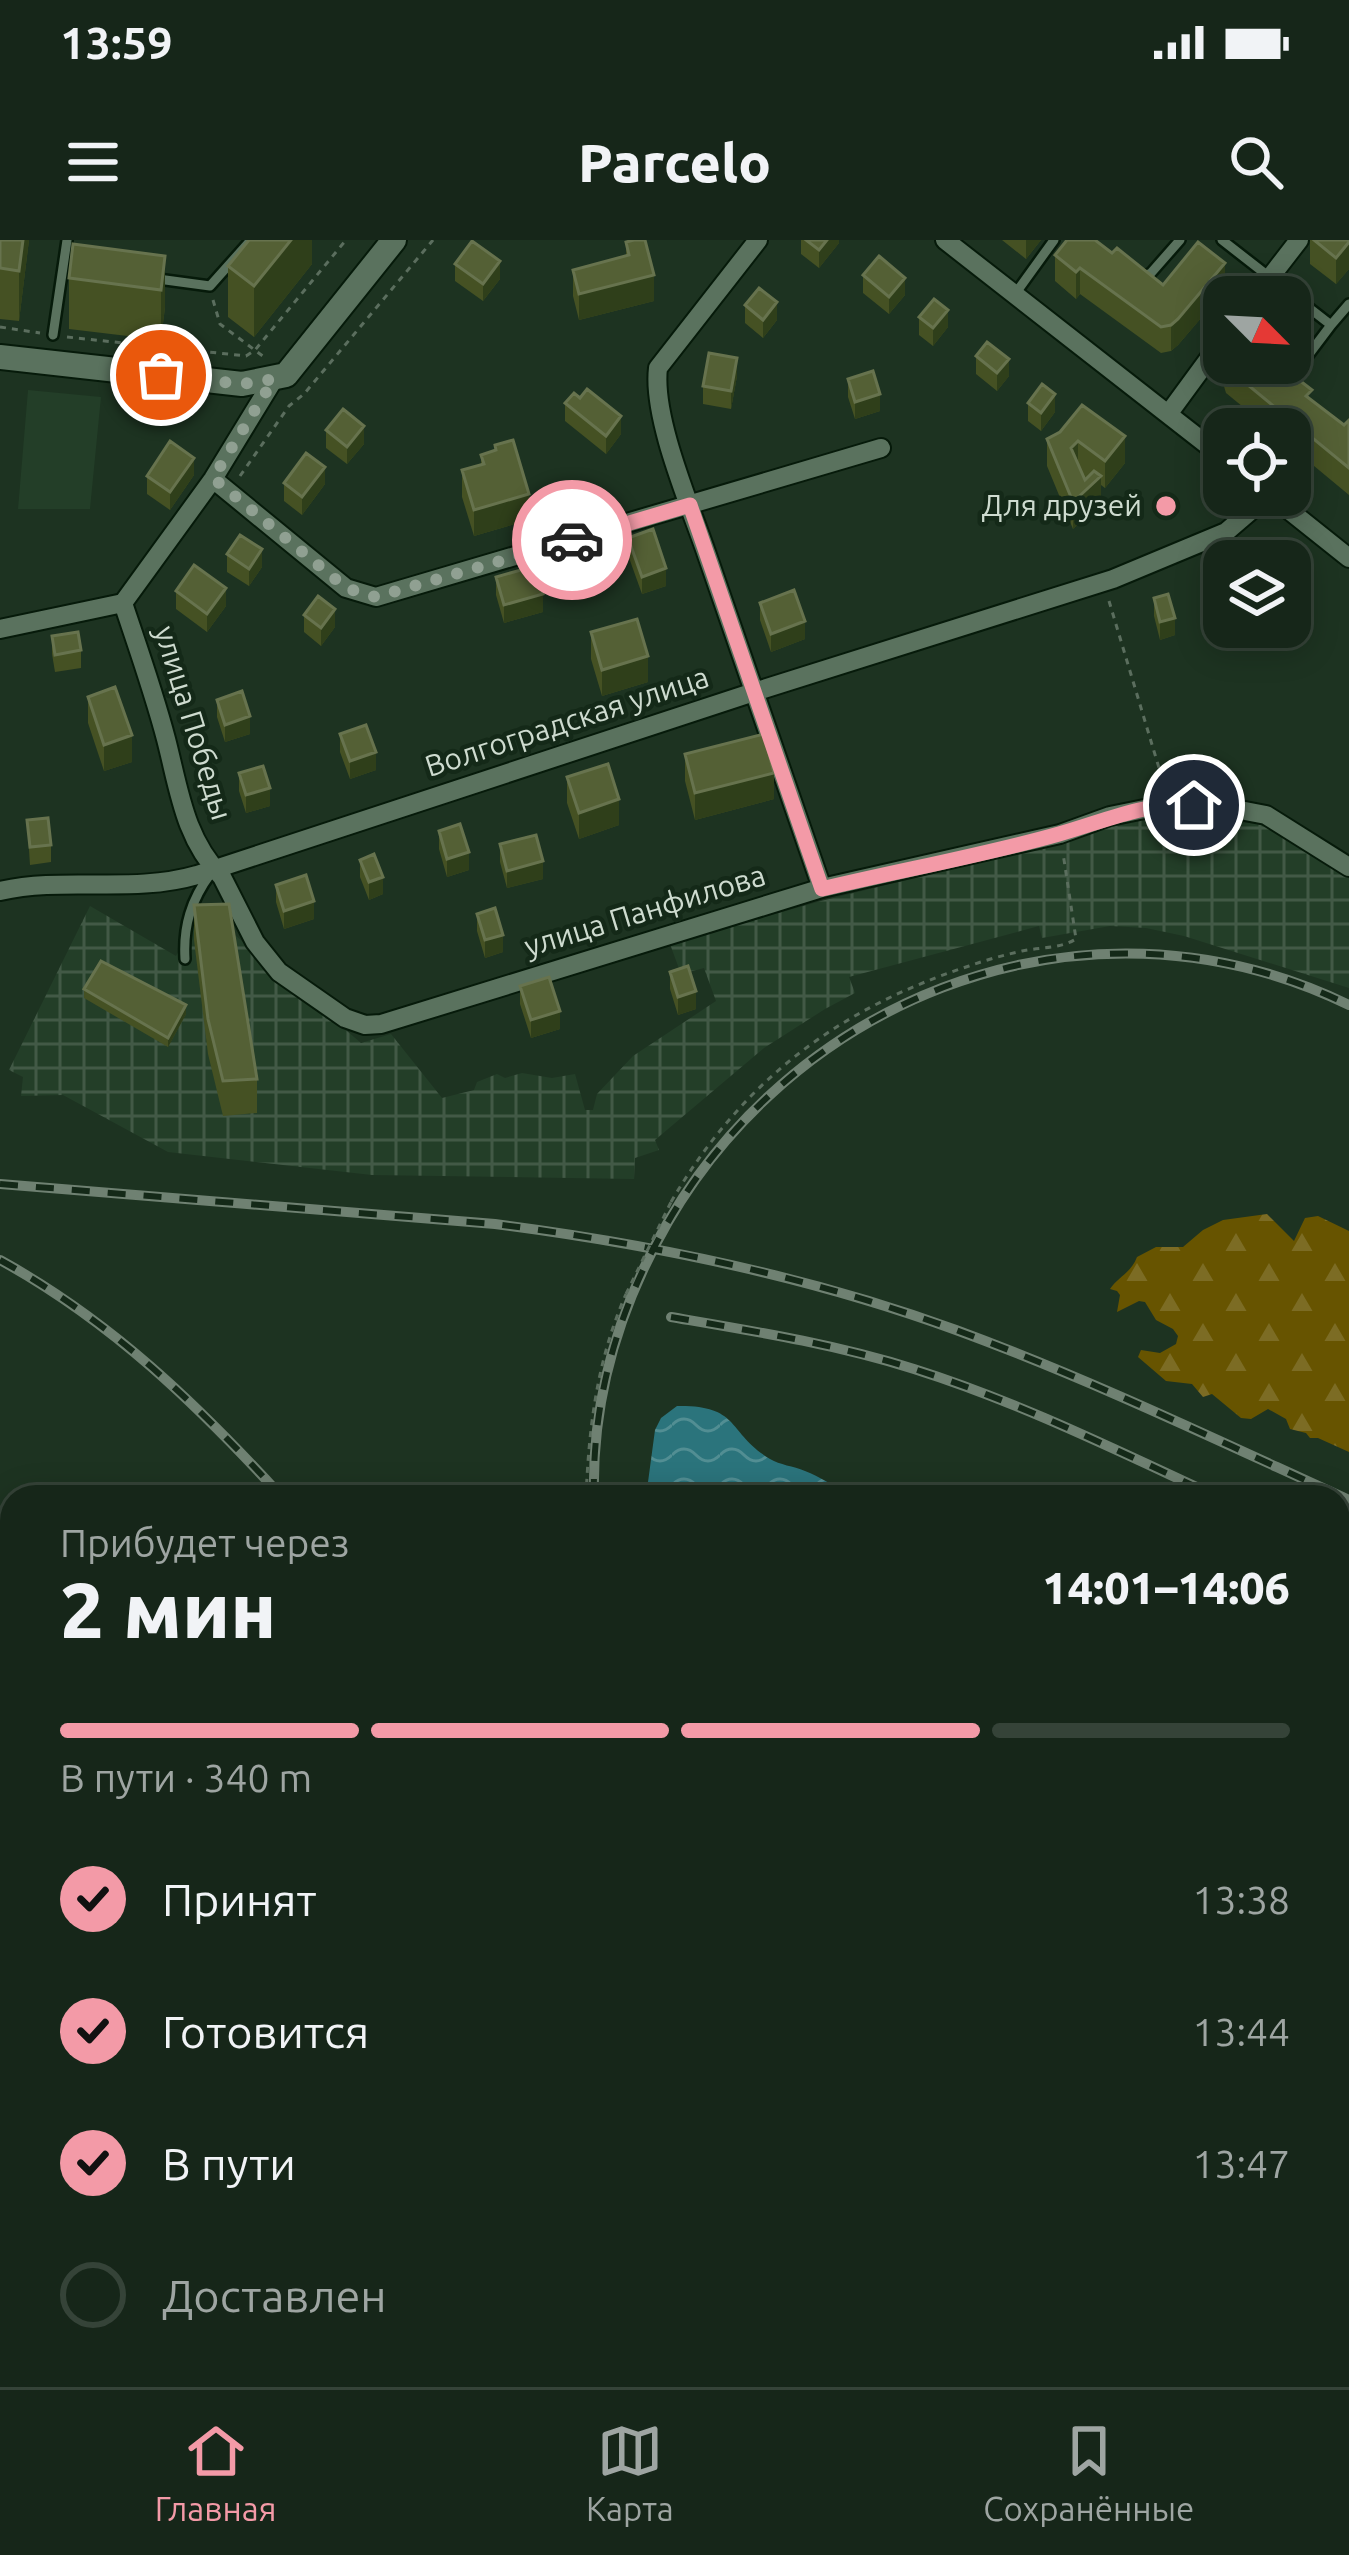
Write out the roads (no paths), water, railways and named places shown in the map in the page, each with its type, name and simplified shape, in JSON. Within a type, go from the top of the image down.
[{"type":"street","name":"улица Победы","points":[[255,942],[234,897],[184,817],[124,603],[219,484],[280,377],[394,240]]},
{"type":"street","points":[[758,240],[658,368],[656,389],[690,505],[822,889]]},
{"type":"street","points":[[945,240],[1203,440]]},
{"type":"street","points":[[1271,276],[1299,240]]},
{"type":"street","points":[[0,357],[242,384],[280,377]]},
{"type":"street","points":[[1169,412],[1203,366]]},
{"type":"street","points":[[219,484],[346,588],[376,597],[881,448]]},
{"type":"street","name":"Волгоградская улица","points":[[0,891],[36,885],[156,885],[214,869],[1103,582],[1226,532],[1245,516]]},
{"type":"street","points":[[1296,516],[1349,558]]},
{"type":"street","points":[[0,629],[124,603]]},
{"type":"street","name":"улица Панфилова","points":[[255,942],[280,972],[345,1018],[364,1025],[381,1024],[822,889],[1169,804],[1219,806],[1266,815],[1349,867]]},
{"type":"lane","points":[[53,335],[67,240]]},
{"type":"lane","points":[[147,277],[210,286],[250,240]]},
{"type":"lane","points":[[1015,293],[1054,240]]},
{"type":"lane","points":[[1122,263],[1145,276],[1180,240]]},
{"type":"lane","points":[[1222,240],[1269,276]]},
{"type":"lane","points":[[64,265],[85,268]]},
{"type":"lane","points":[[1302,398],[1286,386],[1349,304]]},
{"type":"lane","points":[[1311,309],[1331,325]]},
{"type":"lane","points":[[185,958],[184,931],[214,869]]},
{"type":"water","points":[[677,1406],[712,1410],[774,1461],[834,1485],[648,1485],[661,1418]]},
{"type":"railway","points":[[594,1485],[606,1379],[644,1268],[699,1175],[769,1096],[851,1033],[942,988],[1041,961],[1143,954],[1247,968],[1349,1005]]},
{"type":"railway","points":[[0,1184],[495,1224],[729,1264],[844,1293],[1006,1349],[1316,1485]]},
{"type":"railway","points":[[0,1260],[79,1310],[151,1366],[271,1485]]},
{"type":"railway","points":[[671,1317],[824,1345],[914,1369],[1030,1412],[1192,1485]]},
{"type":"place","name":"Для друзей","points":[[1166,506]]}]
